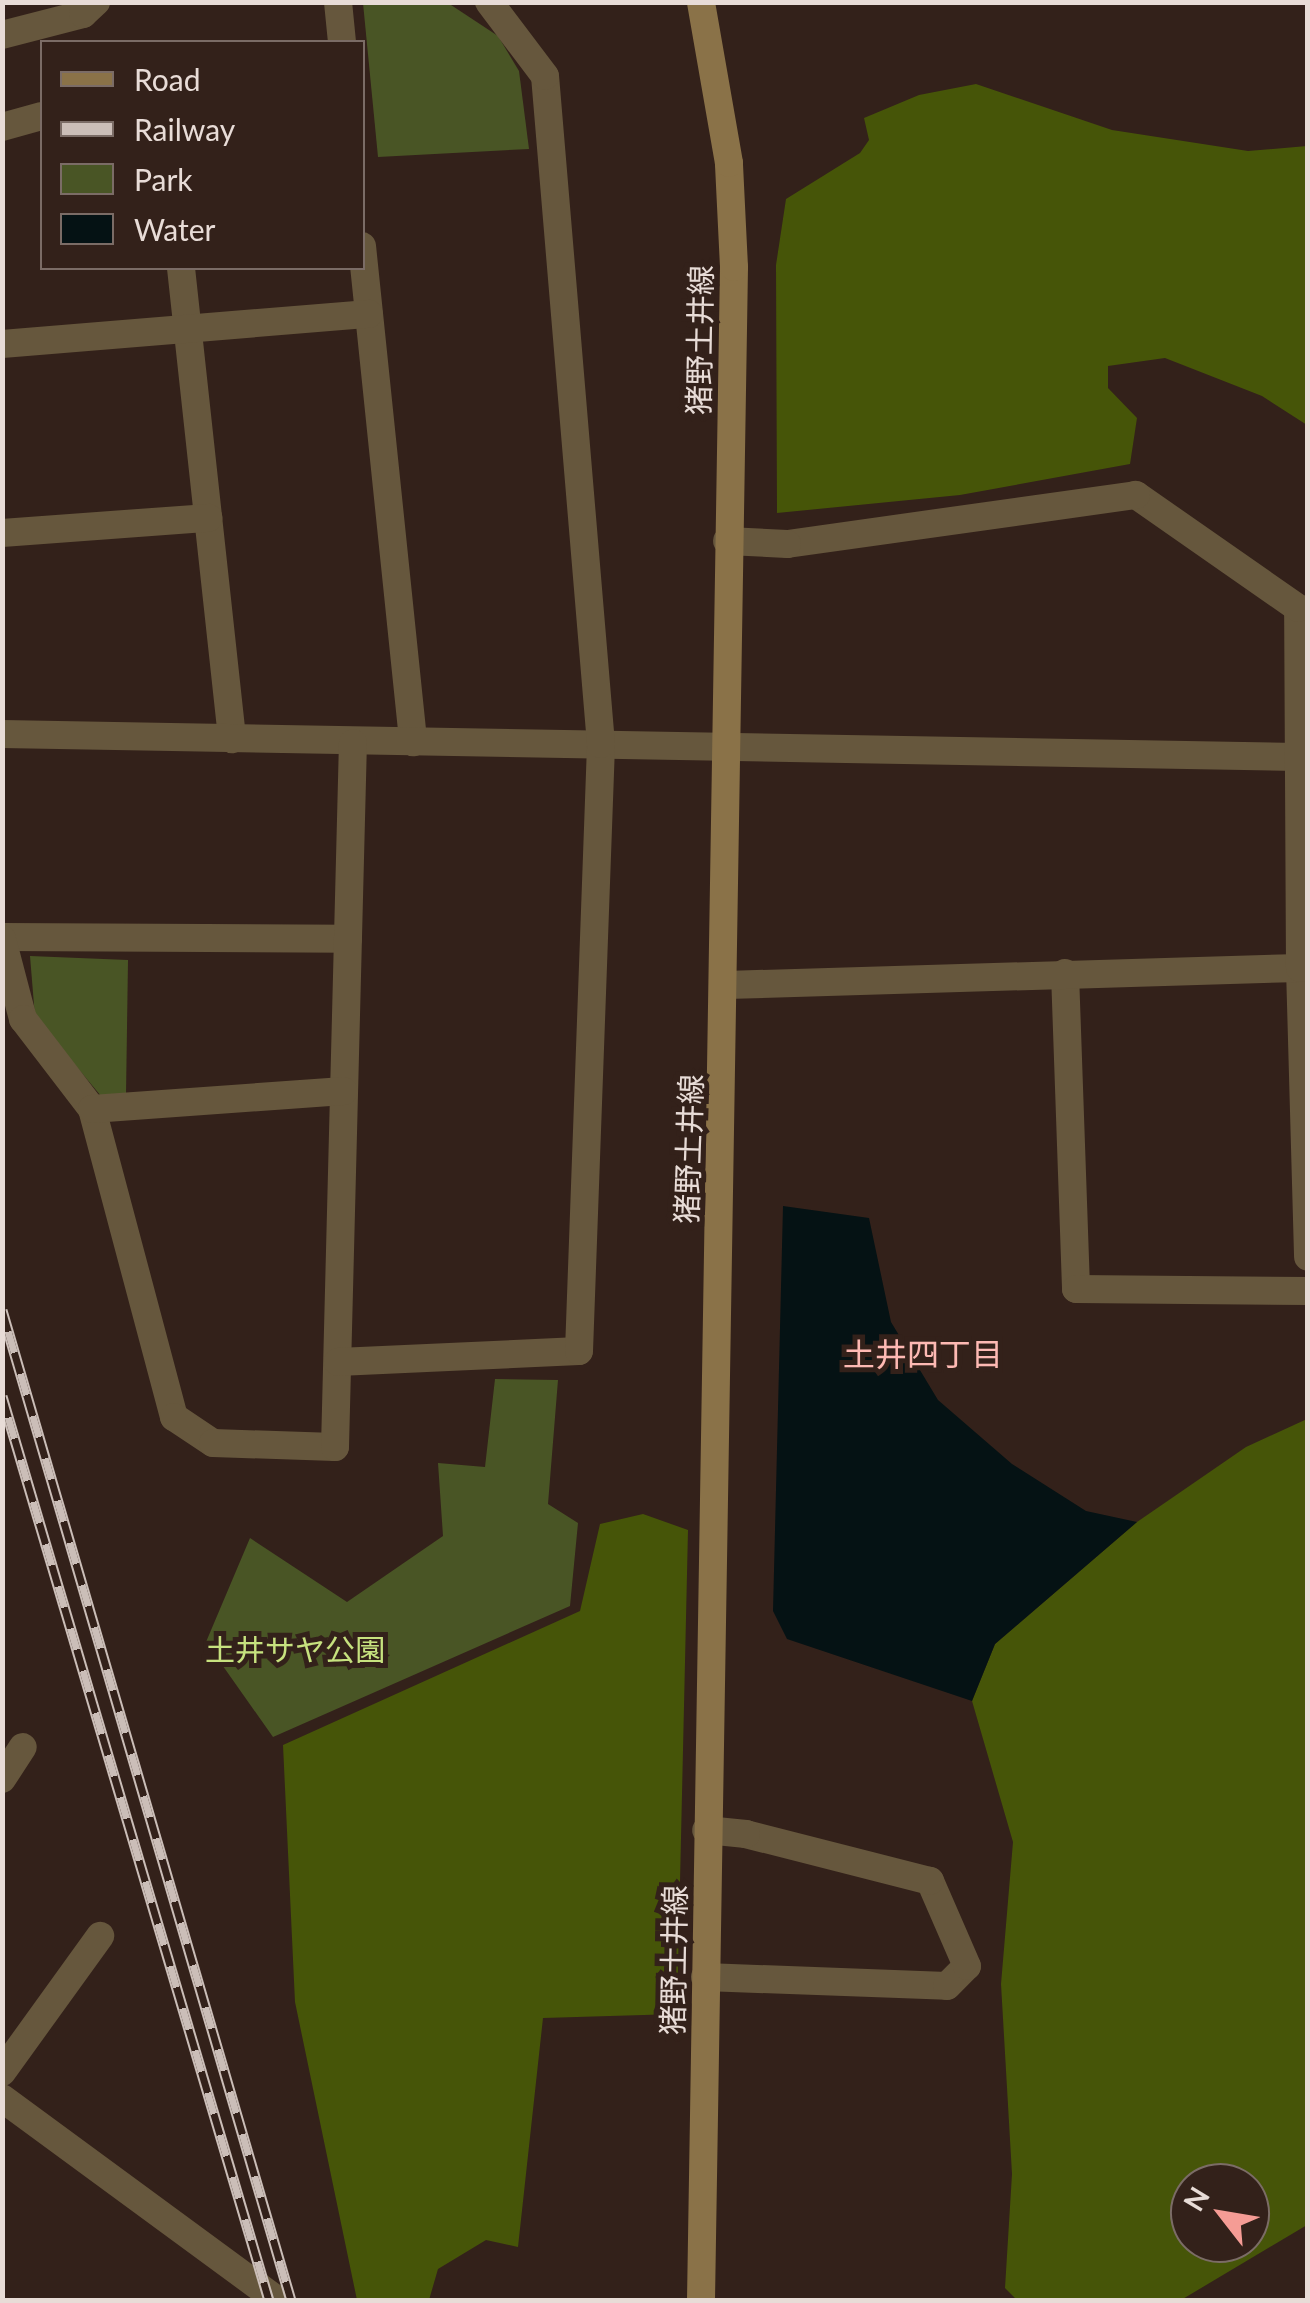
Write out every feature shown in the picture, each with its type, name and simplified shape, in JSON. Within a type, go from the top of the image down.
[{"type":"main road","name":"猪野土井線","points":[[700,2300],[706,1830],[726,985],[727,541],[734,250],[729,163],[701,2]]},
{"type":"street","points":[[2,35],[84,14],[96,2]]},
{"type":"street","points":[[338,2],[342,40]]},
{"type":"street","points":[[338,1362],[580,1351],[601,744],[545,76],[489,2]]},
{"type":"street","points":[[2,127],[40,117]]},
{"type":"street","points":[[181,270],[232,738]]},
{"type":"street","points":[[364,270],[413,742]]},
{"type":"street","points":[[2,344],[188,334],[369,314]]},
{"type":"street","points":[[727,541],[787,544],[1136,495],[1298,608],[1300,968],[1308,1257]]},
{"type":"street","points":[[2,533],[208,518]]},
{"type":"street","points":[[2,734],[353,744],[601,744],[1298,757]]},
{"type":"street","points":[[348,939],[2,938],[23,1019],[92,1109],[174,1417],[213,1443],[336,1447],[353,744]]},
{"type":"street","points":[[726,985],[1300,968]]},
{"type":"street","points":[[1065,973],[1076,1289],[1308,1291]]},
{"type":"street","points":[[92,1109],[343,1091]]},
{"type":"street","points":[[2,1779],[23,1747]]},
{"type":"street","points":[[705,1977],[947,1986],[966,1966],[930,1881],[746,1834],[706,1830]]},
{"type":"street","points":[[2,2072],[100,1936]]},
{"type":"street","points":[[2,2098],[277,2300]]},
{"type":"green space","points":[[363,3],[448,3],[498,36],[519,71],[529,149],[378,157]]},
{"type":"green space","points":[[976,84],[1112,130],[1248,151],[1307,146],[1307,425],[1262,396],[1165,358],[1108,366],[1108,388],[1137,418],[1130,464],[960,495],[777,513],[776,265],[786,199],[860,153],[869,140],[864,118],[919,95]]},
{"type":"green space","points":[[30,956],[128,960],[126,1095],[101,1096],[35,1017]]},
{"type":"green space","name":"土井サヤ公園","points":[[495,1379],[558,1380],[548,1504],[578,1523],[570,1606],[273,1737],[206,1642],[250,1538],[347,1602],[443,1536],[438,1463],[485,1467]]},
{"type":"green space","points":[[1307,1419],[1307,2225],[1270,2247],[1270,2163],[1170,2163],[1170,2263],[1243,2263],[1181,2300],[1017,2300],[1005,2288],[1012,2174],[1001,1984],[1013,1842],[972,1701],[995,1644],[1137,1522],[1246,1447]]},
{"type":"green space","points":[[643,1514],[688,1530],[677,2014],[543,2018],[518,2247],[486,2240],[438,2269],[429,2300],[357,2300],[295,2002],[283,1745],[580,1611],[600,1524]]},
{"type":"water","points":[[783,1206],[869,1218],[891,1322],[938,1400],[1012,1464],[1086,1511],[1137,1522],[995,1644],[972,1701],[787,1639],[773,1611]]},
{"type":"railway","points":[[2,1310],[291,2300]]},
{"type":"railway","points":[[2,1396],[269,2300]]},
{"type":"district","name":"土井四丁目","points":[[923,1354]]}]
